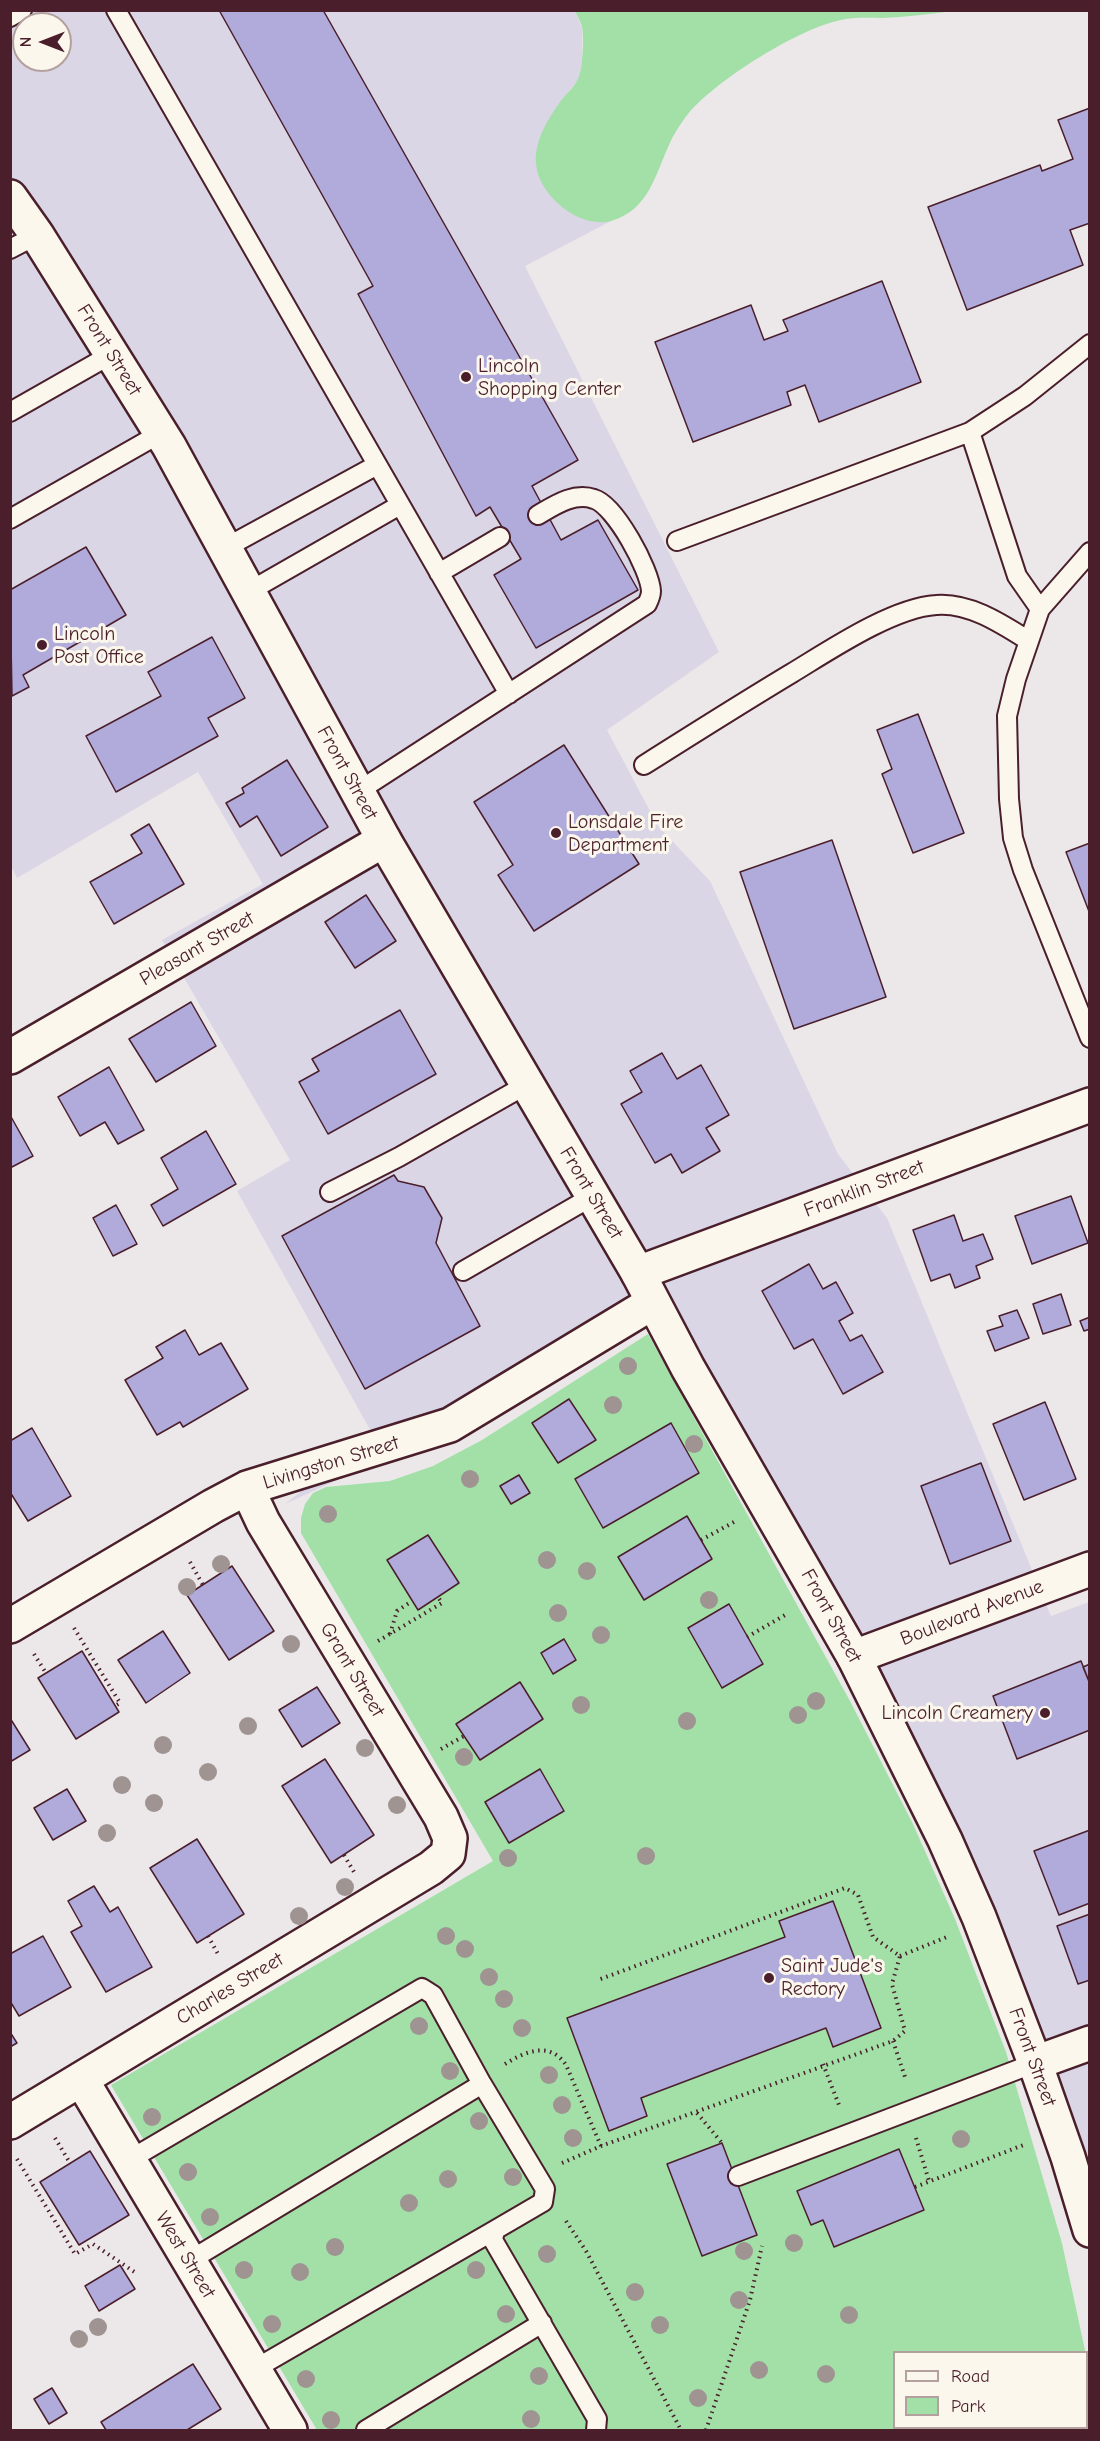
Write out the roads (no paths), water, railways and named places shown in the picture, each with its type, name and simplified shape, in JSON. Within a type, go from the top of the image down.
[{"type":"street","name":"Front Street","points":[[10,197],[24,242],[112,354],[161,433],[384,840],[638,1273],[652,1303],[855,1657],[945,1840],[979,1917],[1035,2063],[1068,2157],[1089,2230]]},
{"type":"street","name":"Pleasant Street","points":[[10,1057],[384,840]]},
{"type":"street","name":"Franklin Street","points":[[638,1273],[1089,1105]]},
{"type":"street","name":"Livingston Street","points":[[20,1636],[213,1506],[248,1488],[450,1425],[652,1303]]},
{"type":"street","name":"Grant Street","points":[[248,1488],[263,1522],[441,1817],[450,1838],[448,1854]]},
{"type":"street","name":"Boulevard Avenue","points":[[855,1657],[1089,1569]]},
{"type":"street","name":"Charles Street","points":[[10,2122],[431,1868],[448,1854]]},
{"type":"street","points":[[1035,2063],[1089,2043]]},
{"type":"street","name":"West Street","points":[[81,2079],[290,2430]]},
{"type":"lane","points":[[10,17],[22,10]]},
{"type":"lane","points":[[116,10],[509,694]]},
{"type":"lane","points":[[677,541],[970,432],[1025,396],[1089,344]]},
{"type":"lane","points":[[10,412],[112,354]]},
{"type":"lane","points":[[970,432],[1017,576],[1040,609]]},
{"type":"lane","points":[[10,519],[161,433]]},
{"type":"lane","points":[[225,548],[376,465]]},
{"type":"lane","points":[[357,792],[635,614],[647,604],[652,593],[648,574],[616,517],[596,499],[577,497],[558,503],[538,515]]},
{"type":"lane","points":[[248,592],[400,505]]},
{"type":"lane","points":[[439,573],[500,537]]},
{"type":"lane","points":[[1089,552],[1040,609],[1007,716],[1009,799],[1013,838],[1023,870],[1089,1038]]},
{"type":"lane","points":[[644,765],[846,640],[912,609],[938,604],[961,607],[994,620],[1029,641]]},
{"type":"lane","points":[[330,1192],[399,1157],[526,1084]]},
{"type":"lane","points":[[463,1271],[593,1196]]},
{"type":"lane","points":[[129,2160],[422,1988],[433,1995],[482,2084],[541,2181],[543,2202],[253,2370]]},
{"type":"lane","points":[[738,2176],[1035,2063]]},
{"type":"lane","points":[[189,2261],[482,2084]]},
{"type":"lane","points":[[495,2230],[493,2240],[597,2419],[596,2430]]},
{"type":"lane","points":[[366,2430],[542,2323]]},
{"type":"place","name":"Lincoln Shopping Center","points":[[466,377]]},
{"type":"place","name":"Lincoln Post Office","points":[[42,645]]},
{"type":"place","name":"Lonsdale Fire Department","points":[[556,833]]},
{"type":"place","name":"Lincoln Creamery","points":[[1045,1713]]},
{"type":"place","name":"Saint Jude's Rectory","points":[[769,1978]]}]
